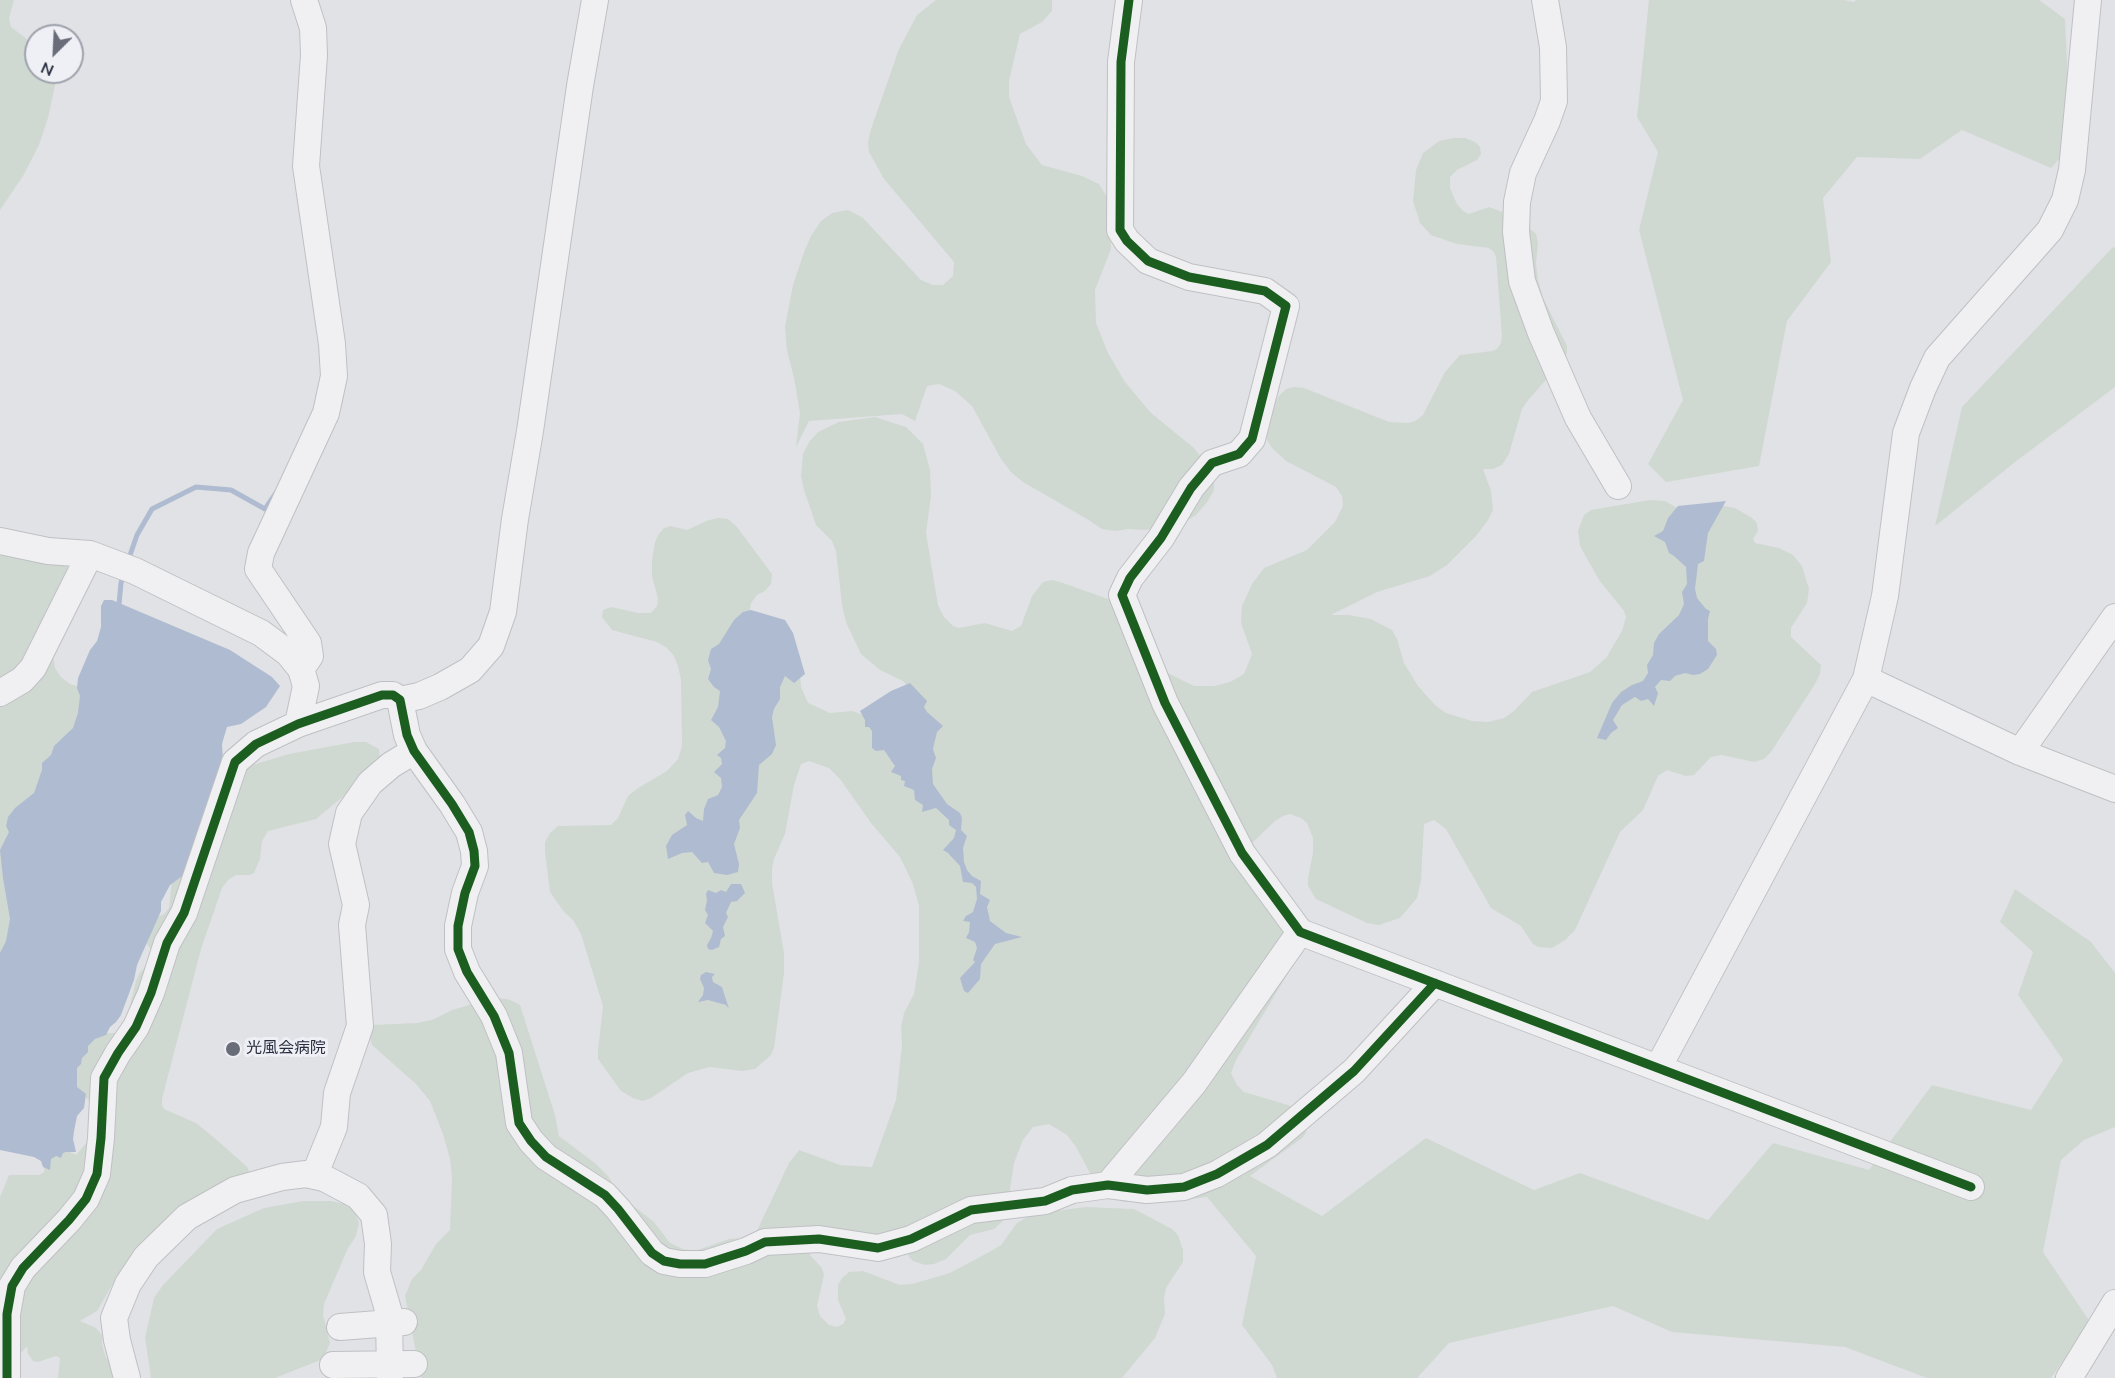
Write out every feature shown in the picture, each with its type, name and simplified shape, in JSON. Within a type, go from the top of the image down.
[{"type":"street","points":[[301,669],[310,656],[308,643],[258,569],[261,553],[326,412],[334,376],[332,344],[306,166],[314,56],[313,28],[304,0]]},
{"type":"street","points":[[399,700],[430,691],[470,670],[490,646],[503,612],[514,519],[530,431],[580,86],[595,0]]},
{"type":"street","points":[[1129,0],[1121,62],[1120,230],[1127,241],[1148,261],[1189,277],[1265,291],[1286,306],[1252,439],[1239,454],[1212,463],[1191,488],[1161,538],[1130,579],[1122,596],[1165,703],[1242,853],[1300,932],[1971,1187]]},
{"type":"street","points":[[1545,0],[1553,47],[1554,101],[1523,173],[1517,202],[1516,232],[1522,281],[1541,333],[1578,418],[1618,486]]},
{"type":"street","points":[[1658,1068],[1866,679],[1885,596],[1906,434],[1937,358],[2050,230],[2066,200],[2072,170],[2088,0]]},
{"type":"street","points":[[0,540],[48,551],[90,554],[135,572],[261,633],[288,653],[301,669],[306,686],[298,724]]},
{"type":"street","points":[[0,693],[22,680],[33,668],[90,554]]},
{"type":"street","points":[[2020,752],[2115,617]]},
{"type":"street","points":[[1866,679],[2020,752],[2115,789]]},
{"type":"street","points":[[7,1378],[7,1314],[12,1286],[23,1268],[86,1199],[97,1174],[104,1078],[117,1053],[135,1027],[151,993],[167,943],[184,913],[235,762],[256,744],[298,724],[382,695],[393,695],[399,700],[407,735],[414,751],[453,804],[469,832],[475,866],[465,893],[458,926],[458,949],[467,972],[494,1016],[509,1053],[519,1123],[546,1157],[604,1195],[618,1209],[652,1253],[664,1261],[680,1264],[705,1264],[746,1251],[765,1242],[819,1239],[878,1248],[911,1239],[971,1210],[1045,1201],[1072,1190],[1108,1185],[1147,1190],[1184,1187],[1217,1174],[1267,1145],[1353,1071],[1436,983]]},
{"type":"street","points":[[314,1176],[334,1127],[337,1093],[360,1026],[352,925],[356,905],[342,844],[349,813],[370,783],[391,765],[414,751]]},
{"type":"street","points":[[1108,1185],[1194,1083],[1300,932]]},
{"type":"street","points":[[127,1378],[114,1318],[128,1284],[146,1257],[187,1217],[236,1190],[306,1174],[339,1185],[358,1196],[374,1215],[378,1244],[377,1272],[388,1312],[396,1323],[398,1369],[333,1365]]},
{"type":"street","points":[[2069,1378],[2115,1303]]},
{"type":"street","points":[[340,1327],[396,1323]]},
{"type":"shaded area","points":[[0,0],[14,0],[9,18],[11,27],[24,37],[24,84],[55,85],[39,145],[23,176],[0,210]]},
{"type":"shaded area","points":[[936,0],[1052,0],[1052,11],[1042,22],[1020,34],[1009,81],[1009,97],[1026,144],[1042,165],[1082,176],[1099,184],[1110,202],[1111,249],[1095,290],[1096,323],[1108,353],[1125,382],[1151,413],[1194,448],[1214,474],[1214,490],[1208,501],[1196,515],[1182,524],[1144,530],[1102,529],[1023,482],[1011,472],[1001,459],[972,406],[955,391],[939,384],[927,386],[915,421],[902,414],[809,421],[796,447],[800,413],[787,351],[785,327],[793,285],[804,252],[821,221],[832,213],[848,210],[863,218],[921,280],[933,285],[943,285],[953,276],[954,262],[884,179],[869,152],[868,142],[899,49],[917,15]]},
{"type":"shaded area","points":[[1649,0],[1844,0],[1854,2],[1856,0],[2039,0],[2065,19],[2071,146],[2051,168],[1962,130],[1920,159],[1857,157],[1823,198],[1831,262],[1787,321],[1759,466],[1666,482],[1648,464],[1683,400],[1639,230],[1658,152],[1637,117]]},
{"type":"shaded area","points":[[1465,138],[1475,142],[1480,147],[1481,154],[1477,160],[1457,170],[1450,177],[1450,188],[1463,211],[1469,214],[1489,207],[1525,224],[1536,234],[1538,280],[1543,298],[1567,346],[1567,353],[1522,409],[1509,454],[1502,465],[1493,469],[1483,469],[1491,491],[1493,510],[1476,536],[1447,565],[1430,576],[1377,592],[1331,615],[1371,619],[1392,630],[1404,663],[1418,686],[1436,706],[1446,713],[1472,721],[1488,722],[1504,718],[1532,692],[1590,672],[1606,658],[1622,631],[1626,617],[1624,611],[1599,580],[1580,546],[1578,531],[1584,515],[1591,510],[1650,500],[1665,501],[1681,510],[1689,587],[1687,610],[1647,692],[1694,608],[1689,560],[1718,505],[1735,508],[1752,518],[1757,523],[1758,531],[1753,539],[1755,543],[1779,548],[1793,555],[1802,566],[1809,589],[1807,603],[1791,628],[1791,637],[1821,665],[1820,674],[1771,752],[1764,759],[1754,762],[1722,755],[1711,757],[1694,775],[1686,776],[1667,770],[1658,776],[1643,810],[1620,832],[1575,930],[1552,948],[1538,947],[1533,944],[1521,926],[1491,908],[1446,829],[1434,820],[1424,824],[1421,880],[1417,898],[1400,918],[1379,925],[1367,923],[1316,899],[1308,886],[1313,838],[1307,823],[1290,814],[1275,821],[1248,847],[1302,950],[1236,1060],[1231,1073],[1237,1085],[1244,1092],[1288,1105],[1300,1111],[1307,1126],[1302,1138],[1250,1176],[1322,1216],[1426,1138],[1534,1190],[1580,1173],[1708,1220],[1773,1143],[1869,1170],[1932,1085],[2031,1110],[2063,1060],[2018,995],[2033,952],[2000,922],[2015,889],[2091,942],[2115,973],[2115,1127],[2084,1140],[2061,1160],[2043,1252],[2090,1322],[2051,1378],[1927,1378],[1845,1347],[1672,1332],[1613,1306],[1449,1343],[1417,1378],[1277,1378],[1272,1365],[1242,1325],[1256,1256],[1207,1197],[1125,1202],[1117,1199],[1105,1193],[1067,1135],[1049,1124],[1033,1127],[1023,1140],[1014,1163],[1006,1216],[1002,1222],[994,1229],[970,1235],[946,1259],[925,1265],[913,1261],[906,1247],[809,1247],[810,1255],[822,1268],[824,1275],[817,1306],[820,1316],[829,1325],[837,1327],[846,1319],[838,1300],[838,1285],[849,1272],[863,1271],[900,1285],[912,1284],[950,1273],[991,1251],[1001,1245],[1017,1223],[1032,1214],[1086,1207],[1134,1209],[1172,1229],[1178,1235],[1183,1250],[1183,1262],[1166,1288],[1165,1314],[1155,1338],[1122,1378],[421,1378],[405,1296],[412,1279],[421,1270],[436,1244],[450,1230],[452,1178],[450,1159],[430,1101],[416,1084],[372,1045],[370,1038],[373,1025],[432,1020],[452,1010],[493,998],[507,999],[520,1005],[555,1115],[559,1136],[596,1164],[608,1176],[621,1196],[654,1222],[670,1243],[695,1251],[729,1239],[754,1237],[789,1163],[799,1150],[840,1165],[872,1167],[896,1100],[902,1045],[901,1027],[904,1013],[914,994],[919,962],[919,906],[913,884],[900,857],[871,823],[840,779],[829,768],[809,761],[801,764],[794,785],[785,834],[772,869],[772,883],[784,953],[784,973],[774,1048],[771,1055],[755,1069],[742,1071],[710,1067],[688,1073],[643,1101],[621,1091],[598,1059],[603,1006],[581,934],[573,920],[564,912],[550,892],[545,842],[558,826],[611,825],[618,818],[628,796],[667,771],[678,759],[682,746],[681,680],[674,656],[657,642],[612,630],[602,617],[603,610],[611,607],[638,613],[651,613],[657,606],[652,560],[659,534],[664,528],[671,526],[687,530],[709,520],[728,519],[737,527],[772,574],[771,584],[751,603],[731,738],[721,864],[780,672],[800,672],[801,687],[808,703],[830,713],[852,711],[871,717],[918,698],[903,681],[880,670],[861,654],[846,622],[836,551],[832,541],[816,525],[804,490],[801,476],[803,454],[809,442],[818,432],[839,422],[875,417],[906,427],[923,444],[930,470],[931,496],[926,533],[938,605],[944,617],[953,626],[959,628],[985,623],[1012,631],[1021,626],[1032,596],[1043,582],[1052,580],[1108,599],[1122,607],[1162,670],[1194,686],[1214,686],[1230,682],[1244,674],[1252,654],[1241,623],[1242,606],[1252,584],[1264,568],[1307,550],[1335,522],[1343,506],[1342,496],[1336,487],[1286,461],[1267,440],[1265,429],[1270,412],[1279,396],[1286,389],[1304,388],[1389,422],[1408,423],[1423,415],[1445,372],[1460,355],[1492,351],[1497,349],[1501,343],[1494,252],[1489,248],[1457,244],[1431,235],[1420,223],[1413,201],[1416,170],[1423,153],[1439,141]]},
{"type":"shaded area","points":[[2113,247],[2115,248],[2115,387],[1935,526],[1962,407]]},
{"type":"shaded area","points":[[0,550],[59,560],[67,566],[74,588],[53,656],[55,668],[61,677],[70,684],[87,689],[16,911],[6,958],[0,960]]},
{"type":"shaded area","points":[[354,742],[366,742],[379,749],[380,761],[375,770],[316,819],[268,831],[262,841],[260,859],[254,873],[236,875],[222,888],[201,949],[162,1099],[164,1109],[196,1123],[243,1163],[248,1168],[249,1174],[140,1253],[112,1285],[97,1311],[80,1321],[96,1328],[102,1335],[102,1344],[106,1358],[111,1361],[114,1378],[58,1378],[60,1358],[56,1356],[38,1362],[33,1361],[28,1354],[27,1346],[0,1378],[0,1197],[9,1175],[39,1175],[44,1172],[46,1156],[63,1148],[76,1155],[87,1142],[92,1124],[93,1104],[74,1087],[73,1069],[89,1040],[102,1033],[116,1033],[127,1017],[136,981],[152,954],[145,942],[155,918],[164,914],[169,908],[172,878],[215,801],[249,766],[289,754]]},
{"type":"shaded area","points":[[303,1201],[331,1201],[345,1204],[355,1212],[359,1223],[356,1236],[348,1248],[324,1304],[323,1315],[330,1343],[323,1359],[275,1378],[151,1378],[145,1338],[154,1298],[163,1285],[217,1229],[264,1208]]},
{"type":"water","points":[[1726,501],[1708,533],[1704,561],[1698,564],[1695,589],[1697,598],[1710,611],[1708,641],[1716,649],[1717,655],[1708,669],[1700,674],[1685,673],[1675,676],[1670,681],[1661,680],[1655,687],[1658,693],[1654,706],[1648,699],[1641,701],[1635,697],[1622,705],[1613,720],[1618,728],[1606,740],[1597,738],[1612,703],[1621,692],[1643,681],[1648,673],[1647,665],[1653,655],[1654,643],[1659,634],[1679,615],[1684,604],[1682,592],[1687,584],[1686,567],[1669,553],[1665,542],[1654,536],[1663,531],[1668,518],[1678,506]]},
{"type":"water","points":[[104,600],[112,600],[230,650],[272,677],[280,686],[266,707],[241,724],[227,727],[222,744],[223,762],[212,788],[210,807],[190,864],[181,877],[170,885],[161,902],[161,911],[137,965],[121,1015],[106,1035],[95,1039],[88,1046],[88,1052],[77,1068],[77,1087],[86,1094],[84,1108],[77,1116],[74,1131],[76,1152],[66,1152],[61,1158],[56,1156],[51,1159],[50,1170],[43,1167],[41,1161],[34,1157],[0,1150],[0,953],[6,941],[10,919],[0,850],[9,832],[6,826],[8,817],[15,808],[34,793],[42,770],[42,763],[51,755],[54,746],[73,728],[80,696],[77,688],[78,678],[90,650],[97,641],[101,627],[101,606]]},
{"type":"water","points":[[751,610],[785,620],[793,633],[805,674],[794,683],[785,676],[780,687],[780,699],[772,717],[776,745],[772,754],[759,765],[757,793],[739,820],[740,828],[734,844],[739,864],[738,872],[727,875],[714,873],[708,862],[702,863],[692,852],[682,853],[668,859],[666,846],[672,835],[687,825],[685,815],[688,811],[703,821],[708,799],[718,795],[722,787],[721,778],[714,772],[722,764],[721,758],[717,755],[725,748],[726,741],[719,727],[711,720],[718,707],[720,691],[708,679],[711,669],[708,660],[711,649],[719,644],[734,620],[743,612]]},
{"type":"water","points":[[910,683],[927,701],[924,707],[927,712],[943,726],[937,732],[933,749],[936,758],[932,769],[933,784],[947,804],[960,813],[962,818],[961,830],[967,836],[963,848],[967,870],[981,881],[980,894],[990,900],[987,907],[990,921],[1006,933],[1022,937],[995,944],[981,964],[980,979],[968,993],[964,991],[960,978],[975,962],[973,960],[977,948],[975,942],[966,938],[970,922],[963,921],[973,912],[977,899],[976,887],[972,883],[963,882],[960,866],[943,850],[954,838],[956,830],[949,825],[949,820],[936,808],[922,812],[923,805],[915,800],[914,790],[904,786],[905,781],[901,780],[901,776],[891,772],[895,766],[884,750],[876,751],[872,748],[872,731],[869,727],[865,727],[865,720],[860,711],[891,691]]},
{"type":"water","points":[[731,884],[741,884],[745,893],[737,901],[731,902],[723,927],[725,936],[721,939],[719,947],[708,949],[707,945],[713,931],[705,923],[708,915],[705,910],[706,894],[708,890],[716,893],[721,890],[726,892]]},
{"type":"water","points":[[706,972],[715,974],[712,977],[713,982],[722,987],[729,1009],[726,1005],[708,1000],[698,1002],[703,995],[704,988],[700,979],[701,975]]},
{"type":"waterway","points":[[128,561],[137,535],[152,509],[196,487],[231,490],[265,509],[276,493]]},
{"type":"waterway","points":[[119,604],[124,573]]},
{"type":"cycle path","points":[[1129,0],[1121,62],[1120,230],[1127,241],[1148,261],[1189,277],[1265,291],[1286,306],[1252,439],[1239,454],[1212,463],[1191,488],[1161,538],[1130,578],[1122,595],[1165,703],[1242,853],[1300,932],[1971,1187]]},
{"type":"cycle path","points":[[7,1378],[7,1314],[12,1286],[23,1268],[86,1199],[97,1174],[104,1078],[136,1027],[151,993],[167,943],[184,913],[235,762],[256,744],[298,724],[382,695],[393,695],[400,700],[407,735],[414,751],[469,832],[475,866],[465,893],[458,926],[458,949],[467,972],[494,1016],[509,1053],[519,1123],[546,1157],[605,1195],[652,1253],[664,1261],[680,1264],[705,1264],[746,1251],[765,1242],[819,1239],[878,1248],[911,1239],[971,1210],[1045,1201],[1072,1190],[1108,1185],[1147,1190],[1184,1187],[1217,1174],[1267,1145],[1354,1071],[1435,983]]},
{"type":"place","name":"光風会病院","points":[[233,1049]]}]
